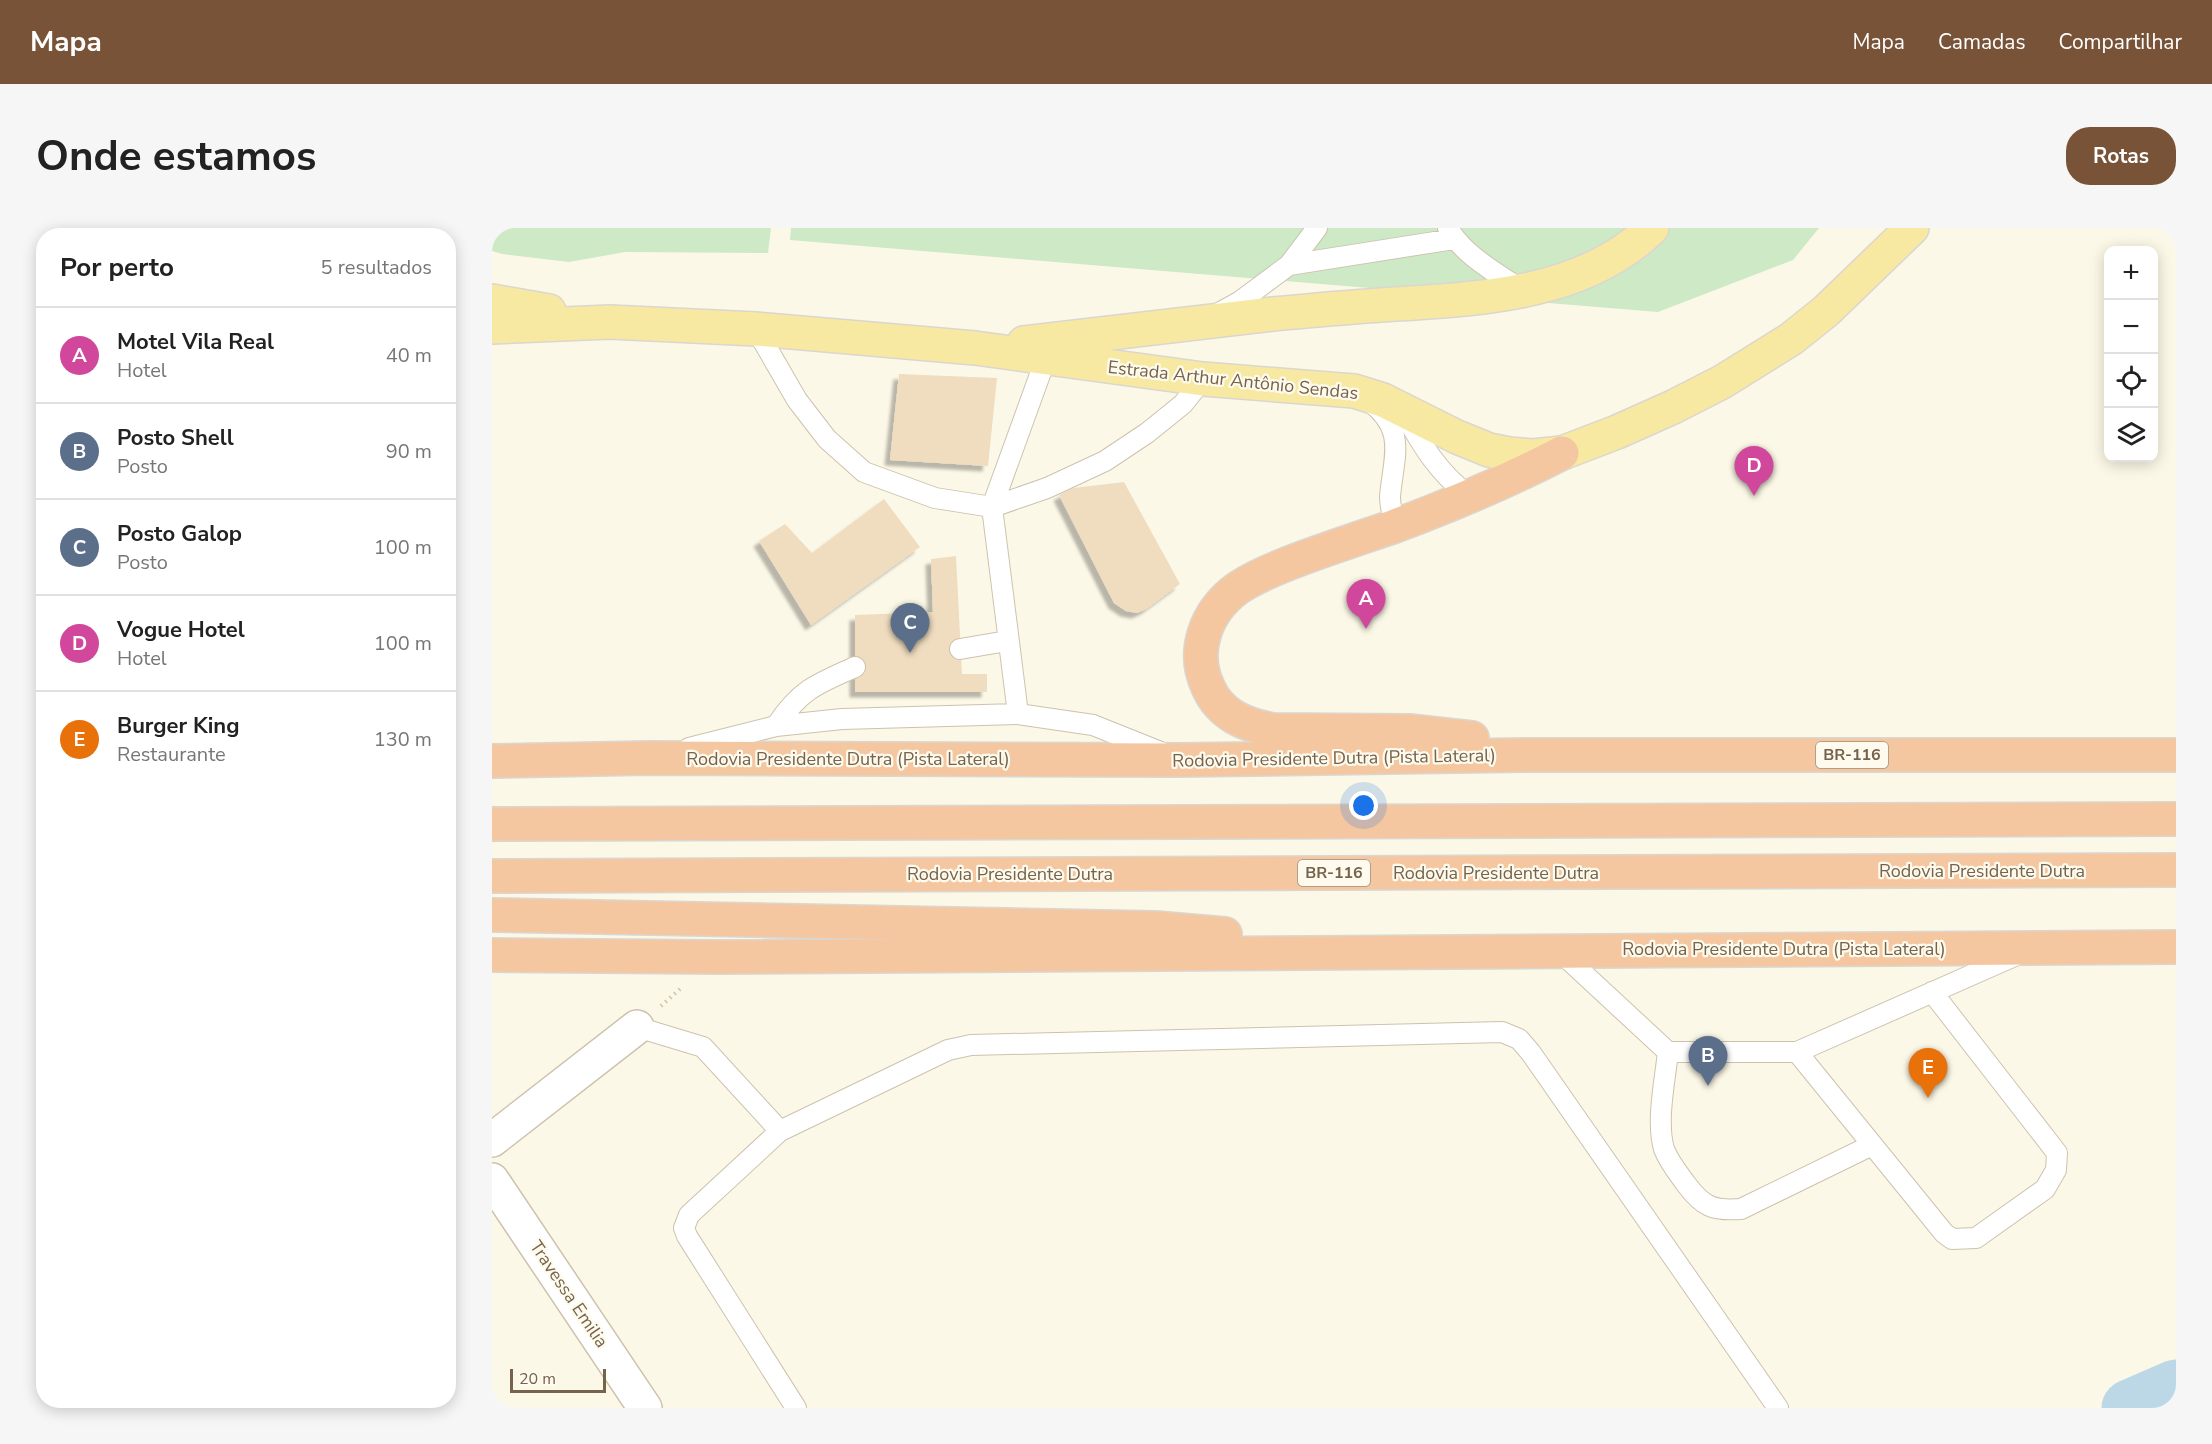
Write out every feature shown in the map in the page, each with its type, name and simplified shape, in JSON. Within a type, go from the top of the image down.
[{"type":"highway","points":[[1528,755],[1476,738],[1420,732],[1273,730],[1254,726],[1238,720],[1213,699],[1200,668],[1202,639],[1206,626],[1217,609],[1238,588],[1269,571],[1333,546],[1395,526],[1469,496],[1562,453]]},
{"type":"highway","name":"Rodovia Presidente Dutra (Pista Lateral)","points":[[492,761],[648,758],[1179,760],[1528,755],[2176,755]]},
{"type":"highway","points":[[492,824],[2176,819]]},
{"type":"highway","name":"Rodovia Presidente Dutra","points":[[492,876],[2176,870]]},
{"type":"highway","points":[[492,915],[1155,928],[1435,952]]},
{"type":"highway","name":"Rodovia Presidente Dutra (Pista Lateral)","points":[[492,955],[717,957],[2176,947]]},
{"type":"main road","name":"Estrada Arthur Antônio Sendas","points":[[975,348],[1202,322],[1523,291],[1568,279],[1590,270],[1627,248],[1652,228]]},
{"type":"main road","name":"Estrada Arthur Antônio Sendas","points":[[492,327],[610,322],[756,329],[975,348],[1203,379],[1354,391],[1376,398],[1489,450],[1533,456],[1562,453],[1617,432],[1722,382],[1791,339],[1853,287],[1912,228]]},
{"type":"main road","name":"Estrada Arthur Antônio Sendas","points":[[492,301],[610,322]]},
{"type":"street","points":[[492,1140],[637,1027]]},
{"type":"street","name":"Travessa Emilia","points":[[492,1180],[645,1408]]},
{"type":"lane","points":[[1202,322],[1239,302],[1289,265],[1317,228]]},
{"type":"lane","points":[[1289,265],[1451,233],[1470,254],[1523,291]]},
{"type":"lane","points":[[756,329],[797,400],[827,439],[864,472],[935,498],[992,507],[1047,488],[1105,460],[1146,433],[1183,404],[1203,379]]},
{"type":"lane","points":[[1018,714],[1007,641],[992,507],[1046,358]]},
{"type":"lane","points":[[1354,391],[1378,408],[1395,438],[1397,453],[1390,496],[1395,526]]},
{"type":"lane","points":[[1403,410],[1422,446],[1439,469],[1469,496]]},
{"type":"lane","points":[[960,649],[1007,641]]},
{"type":"lane","points":[[776,726],[791,704],[816,684],[855,667]]},
{"type":"lane","points":[[648,758],[776,726],[842,719],[1018,714],[1093,725],[1179,760]]},
{"type":"lane","points":[[1558,950],[1668,1052],[1797,1052],[2035,947]]},
{"type":"lane","points":[[492,969],[590,956]]},
{"type":"lane","points":[[1797,1052],[1944,1233],[1952,1239],[1976,1238],[2045,1189],[2056,1170],[2057,1152],[1932,992]]},
{"type":"lane","points":[[637,1027],[704,1047],[780,1131]]},
{"type":"lane","points":[[796,1408],[693,1246],[684,1227],[689,1215],[780,1131],[948,1050],[971,1045],[1502,1032],[1519,1039],[1531,1053],[1778,1408]]},
{"type":"lane","points":[[1668,1052],[1661,1123],[1664,1147],[1669,1160],[1694,1194],[1708,1207],[1723,1210],[1741,1209],[1872,1145]]},
{"type":"green space","points":[[492,228],[771,228],[768,253],[625,252],[569,262],[492,251]]},
{"type":"green space","points":[[791,228],[1819,228],[1793,260],[1658,312],[790,240]]},
{"type":"building","points":[[899,374],[997,378],[988,466],[890,460]]},
{"type":"building","points":[[1124,482],[1180,584],[1137,613],[1126,611],[1114,603],[1059,495],[1073,488]]},
{"type":"building","points":[[884,499],[920,547],[811,625],[759,541],[785,524],[812,553]]},
{"type":"building","points":[[956,556],[962,674],[987,674],[987,692],[855,692],[855,615],[933,612],[931,559]]},
{"type":"waterway","points":[[2130,1408],[2176,1388]]},
{"type":"place","name":"Vogue Hotel","points":[[1754,496]]},
{"type":"place","name":"Motel Vila Real","points":[[1366,629]]},
{"type":"place","name":"Posto Galop","points":[[910,653]]},
{"type":"place","name":"Posto Shell","points":[[1708,1086]]},
{"type":"place","name":"Burger King","points":[[1928,1098]]}]
